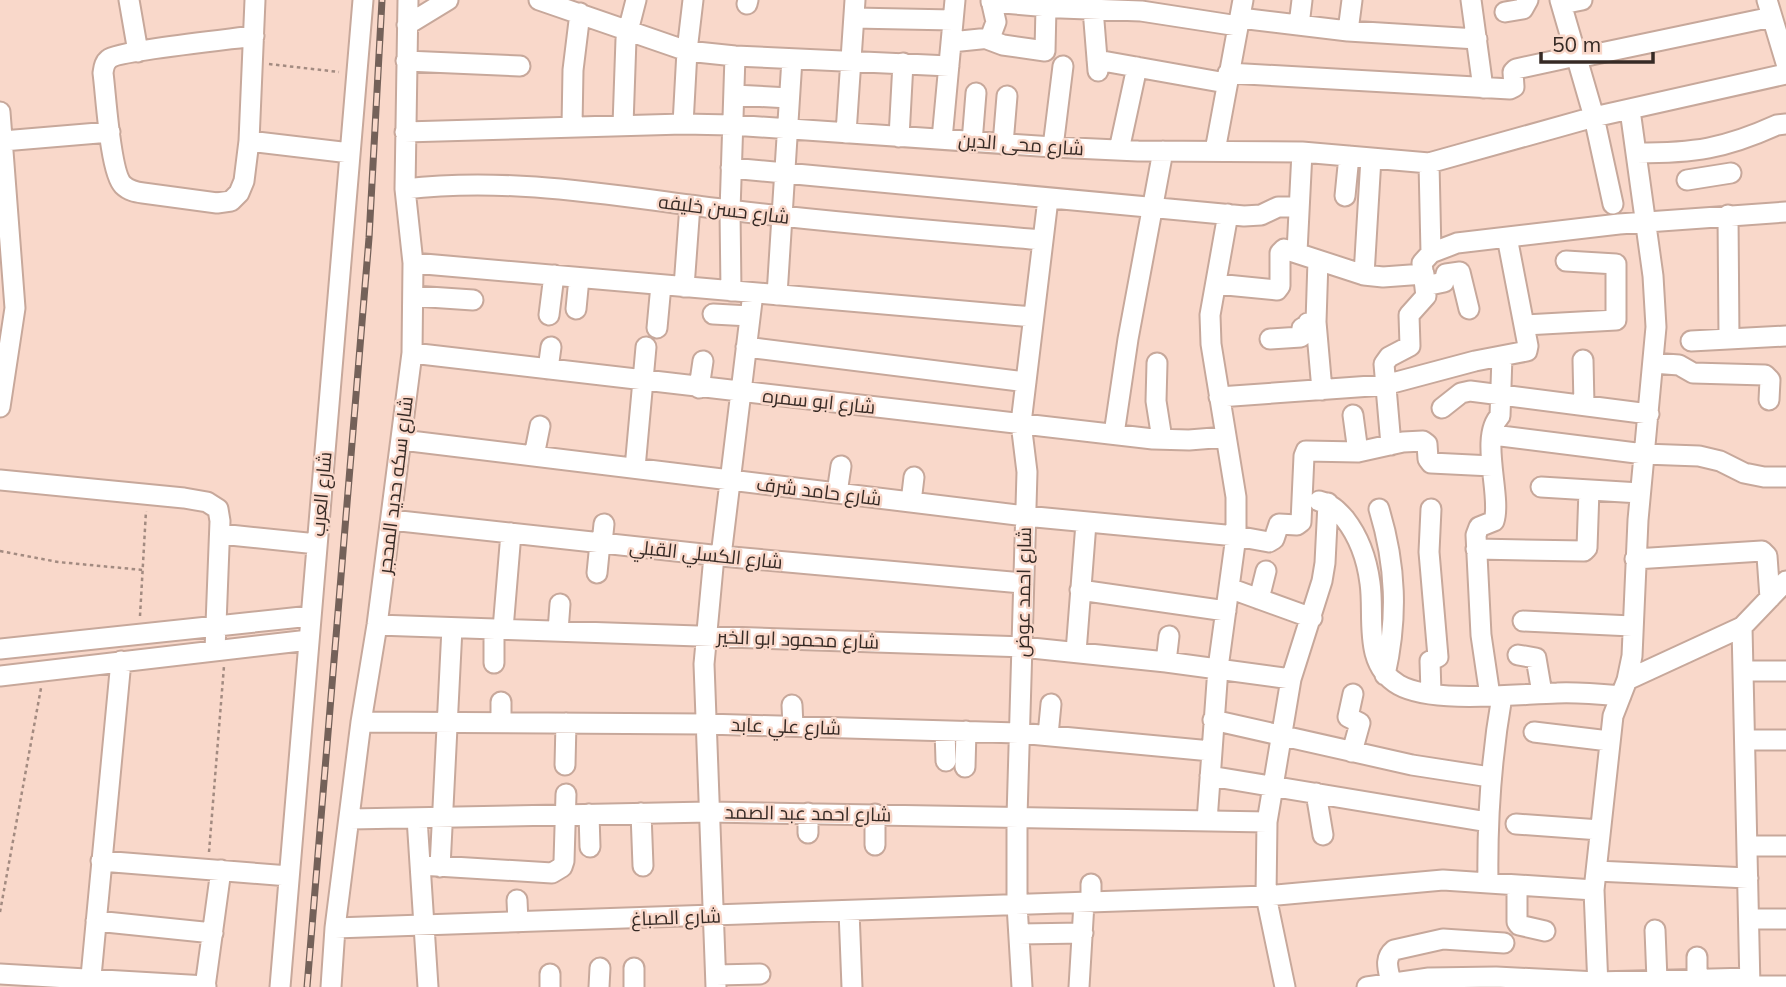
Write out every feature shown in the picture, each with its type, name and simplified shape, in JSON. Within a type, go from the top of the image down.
[{"type":"street","points":[[129,0],[138,52]]},
{"type":"street","points":[[254,36],[113,56],[104,64],[110,132],[116,172],[122,185],[131,191],[218,203],[231,201],[239,193],[244,181],[249,141],[254,36],[255,0]]},
{"type":"street","name":"شارع العرب","points":[[280,987],[363,0]]},
{"type":"street","name":"شارع سكه حديد المحجر","points":[[347,987],[332,977],[335,928],[360,722],[377,625],[412,353],[413,263],[405,189],[408,0]]},
{"type":"street","points":[[407,25],[448,0]]},
{"type":"street","points":[[539,0],[687,51],[735,56],[949,66]]},
{"type":"street","points":[[623,125],[625,49],[636,0]]},
{"type":"street","points":[[683,124],[693,0]]},
{"type":"street","points":[[1299,25],[1302,0]]},
{"type":"street","points":[[1348,31],[1352,0]]},
{"type":"street","points":[[1472,0],[1483,88]]},
{"type":"street","points":[[1505,12],[1523,9],[1528,0]]},
{"type":"street","points":[[1583,0],[1561,2],[1594,117],[1614,204]]},
{"type":"street","points":[[987,39],[993,34],[996,22],[991,1],[1098,6],[1141,11],[1176,8],[1240,14],[1348,31],[1477,39]]},
{"type":"street","points":[[1053,147],[1051,60],[1056,5]]},
{"type":"street","points":[[1098,6],[1098,66],[1137,67],[1227,78],[1512,89],[1513,72],[1516,69],[1577,57],[1769,8],[1786,63]]},
{"type":"street","points":[[846,133],[854,9],[954,10],[942,139]]},
{"type":"street","points":[[572,126],[573,70],[580,13]]},
{"type":"street","points":[[1214,151],[1240,14]]},
{"type":"street","points":[[951,42],[987,39],[1051,60]]},
{"type":"street","points":[[731,291],[730,211],[735,56]]},
{"type":"street","points":[[777,295],[792,59]]},
{"type":"street","points":[[406,61],[520,66]]},
{"type":"street","points":[[899,137],[903,63]]},
{"type":"street","points":[[1119,150],[1137,67]]},
{"type":"street","name":"شارع محى الدين","points":[[405,132],[572,126],[732,125],[1053,147],[1302,152],[1429,163],[1594,117],[1786,74]]},
{"type":"street","points":[[972,142],[976,93]]},
{"type":"street","points":[[734,95],[789,98]]},
{"type":"street","points":[[1003,144],[1007,96]]},
{"type":"street","points":[[1597,985],[1595,880],[1609,740],[1613,716],[1632,656],[1635,558],[1656,309],[1630,110]]},
{"type":"street","points":[[0,112],[15,309],[0,407]]},
{"type":"street","points":[[1636,153],[1704,150],[1731,144],[1777,125],[1786,124]]},
{"type":"street","points":[[3,141],[110,132]]},
{"type":"street","points":[[249,141],[350,153]]},
{"type":"street","points":[[1704,150],[1709,176]]},
{"type":"street","points":[[1115,434],[1128,339],[1163,151]]},
{"type":"street","points":[[1216,284],[1279,289],[1299,206],[1302,152]]},
{"type":"street","points":[[1345,196],[1349,156]]},
{"type":"street","points":[[1364,275],[1371,158]]},
{"type":"street","points":[[1429,163],[1431,253]]},
{"type":"street","points":[[731,168],[1254,216],[1278,206],[1299,206]]},
{"type":"street","points":[[1687,180],[1731,173]]},
{"type":"street","name":"شارع حسن خليفه","points":[[405,189],[445,184],[499,184],[566,189],[730,211],[1042,240]]},
{"type":"street","name":"شارع احمد عوض","points":[[1022,987],[1017,905],[1017,817],[1027,464],[1021,424],[1048,199]]},
{"type":"street","points":[[684,287],[690,205]]},
{"type":"street","points":[[1391,445],[1385,362],[1410,346],[1409,315],[1425,300],[1423,261],[1431,253],[1447,245],[1507,236],[1646,221],[1786,212]]},
{"type":"street","points":[[1207,821],[1217,668],[1236,536],[1236,497],[1210,323],[1228,214]]},
{"type":"street","points":[[1728,215],[1729,339]]},
{"type":"street","points":[[1219,397],[1385,385],[1528,350],[1507,236]]},
{"type":"street","points":[[1289,251],[1364,275],[1444,282],[1446,274],[1460,272],[1469,309]]},
{"type":"street","points":[[1318,261],[1316,322],[1322,390]]},
{"type":"street","points":[[1525,325],[1616,320],[1616,264],[1566,261]]},
{"type":"street","points":[[413,263],[1033,317]]},
{"type":"street","points":[[550,315],[554,275]]},
{"type":"street","points":[[576,309],[579,278]]},
{"type":"street","points":[[657,328],[661,285]]},
{"type":"street","points":[[753,293],[730,480],[705,636],[716,981],[760,974]]},
{"type":"street","points":[[414,296],[473,300]]},
{"type":"street","points":[[713,314],[750,316]]},
{"type":"street","points":[[1270,339],[1302,337],[1302,328],[1307,328],[1308,323],[1316,322]]},
{"type":"street","points":[[1691,341],[1786,336]]},
{"type":"street","points":[[548,369],[551,347]]},
{"type":"street","points":[[635,468],[646,347]]},
{"type":"street","points":[[746,347],[1026,382]]},
{"type":"street","name":"شارع ابو سمره","points":[[412,353],[1162,439],[1189,440],[1226,436]]},
{"type":"street","points":[[1488,883],[1488,822],[1496,696],[1481,635],[1476,549],[1477,530],[1496,518],[1492,466],[1493,435],[1495,422],[1500,416],[1502,356]]},
{"type":"street","points":[[1583,360],[1584,405]]},
{"type":"street","points":[[699,388],[703,361]]},
{"type":"street","points":[[1157,363],[1157,401],[1162,439]]},
{"type":"street","points":[[1653,363],[1679,365],[1696,373],[1765,375],[1770,380],[1769,400]]},
{"type":"street","points":[[1442,408],[1465,391],[1649,414]]},
{"type":"street","points":[[1353,415],[1358,452]]},
{"type":"street","points":[[534,456],[540,426]]},
{"type":"street","points":[[1493,435],[1644,454],[1710,458],[1744,473],[1786,477]]},
{"type":"street","name":"شارع حامد شرف","points":[[402,440],[534,456],[604,458],[635,468],[730,480],[1086,523],[1272,541],[1279,524],[1301,522],[1303,499]]},
{"type":"street","points":[[1492,466],[1431,463],[1428,459],[1427,444],[1423,441],[1403,442],[1358,452],[1310,451],[1304,454],[1303,499],[1328,503],[1349,524],[1361,549],[1370,581],[1373,647],[1378,663],[1385,675],[1400,686],[1431,693],[1496,696],[1624,688],[1742,627],[1786,581]]},
{"type":"street","points":[[837,493],[841,467]]},
{"type":"street","points":[[911,502],[914,477]]},
{"type":"street","points":[[0,480],[147,494],[207,502],[218,509],[220,534],[216,625],[220,650]]},
{"type":"street","points":[[1541,487],[1640,493]]},
{"type":"street","points":[[1476,549],[1587,550],[1589,490]]},
{"type":"street","points":[[1284,987],[1266,897],[1267,822],[1291,679],[1312,618],[1325,562],[1328,503]]},
{"type":"street","points":[[1379,509],[1387,536],[1395,592],[1393,629],[1385,675]]},
{"type":"street","points":[[1431,509],[1429,552],[1438,657],[1430,661],[1431,693]]},
{"type":"street","name":"شارع الكسلي القبلي","points":[[391,520],[511,533],[602,536],[717,556],[1022,583]]},
{"type":"street","points":[[1076,652],[1086,523]]},
{"type":"street","points":[[494,663],[511,533]]},
{"type":"street","points":[[220,534],[317,544]]},
{"type":"street","points":[[597,573],[602,536]]},
{"type":"street","points":[[1635,558],[1762,551],[1767,556],[1770,598]]},
{"type":"street","points":[[1259,599],[1266,572]]},
{"type":"street","points":[[1229,588],[1312,618]]},
{"type":"street","points":[[1080,590],[1226,611]]},
{"type":"street","points":[[558,631],[560,604]]},
{"type":"street","points":[[0,649],[311,616]]},
{"type":"street","points":[[1523,621],[1632,626]]},
{"type":"street","name":"شارع محمود ابو الخير","points":[[377,625],[1022,647],[1217,668],[1291,679]]},
{"type":"street","points":[[1742,627],[1750,984]]},
{"type":"street","points":[[428,987],[424,925],[430,866],[442,817],[452,628]]},
{"type":"street","points":[[1166,662],[1169,636]]},
{"type":"street","points":[[0,676],[309,639]]},
{"type":"street","points":[[1518,655],[1536,658],[1542,693]]},
{"type":"street","points":[[90,983],[121,661]]},
{"type":"street","points":[[1744,671],[1786,671]]},
{"type":"street","points":[[1352,752],[1360,723],[1348,717],[1353,694]]},
{"type":"street","points":[[1020,699],[1047,702],[1048,735]]},
{"type":"street","points":[[501,702],[501,722]]},
{"type":"street","points":[[792,705],[793,726]]},
{"type":"street","points":[[559,717],[565,765]]},
{"type":"street","name":"شارع علي عابد","points":[[360,722],[501,722],[559,717],[1019,733],[1211,751]]},
{"type":"street","points":[[1213,720],[1412,765],[1490,777]]},
{"type":"street","points":[[945,731],[956,764],[966,732]]},
{"type":"street","points":[[1534,732],[1609,740]]},
{"type":"street","points":[[1745,740],[1786,740]]},
{"type":"street","points":[[1210,776],[1488,822]]},
{"type":"street","points":[[1316,793],[1323,835]]},
{"type":"street","points":[[430,866],[552,873],[557,871],[564,861],[566,794]]},
{"type":"street","name":"شارع احمد عبد الصمد","points":[[350,819],[442,817],[537,809],[565,815],[709,812],[808,823],[875,814],[1267,822]]},
{"type":"street","points":[[641,813],[643,866]]},
{"type":"street","points":[[589,814],[590,847]]},
{"type":"street","points":[[875,814],[875,845]]},
{"type":"street","points":[[417,818],[430,866]]},
{"type":"street","points":[[1516,824],[1600,830]]},
{"type":"street","points":[[1747,846],[1786,846]]},
{"type":"street","points":[[102,861],[289,876]]},
{"type":"street","points":[[0,974],[34,981],[206,986],[213,933],[215,870]]},
{"type":"street","name":"شارع الصباغ","points":[[335,928],[1017,905],[1089,897],[1266,897],[1421,881],[1517,885],[1595,880],[1748,878]]},
{"type":"street","points":[[1517,885],[1517,922],[1545,931]]},
{"type":"street","points":[[1079,987],[1089,897]]},
{"type":"street","points":[[517,900],[519,922]]},
{"type":"street","points":[[849,911],[852,987]]},
{"type":"street","points":[[1749,919],[1786,919]]},
{"type":"street","points":[[96,921],[213,933]]},
{"type":"street","points":[[1650,983],[1655,930]]},
{"type":"street","points":[[1019,934],[1083,933]]},
{"type":"street","points":[[1391,983],[1387,962],[1394,950],[1443,939],[1504,943]]},
{"type":"street","points":[[1697,957],[1697,979]]},
{"type":"street","points":[[1367,987],[1429,978],[1461,977],[1597,985],[1697,979],[1786,986]]},
{"type":"path","points":[[252,62],[357,74]]},
{"type":"path","points":[[139,633],[147,494]]},
{"type":"path","points":[[0,551],[68,564],[143,570]]},
{"type":"path","points":[[215,870],[220,650]]},
{"type":"path","points":[[0,912],[44,670]]},
{"type":"railway","points":[[307,987],[369,238],[382,0]]}]
